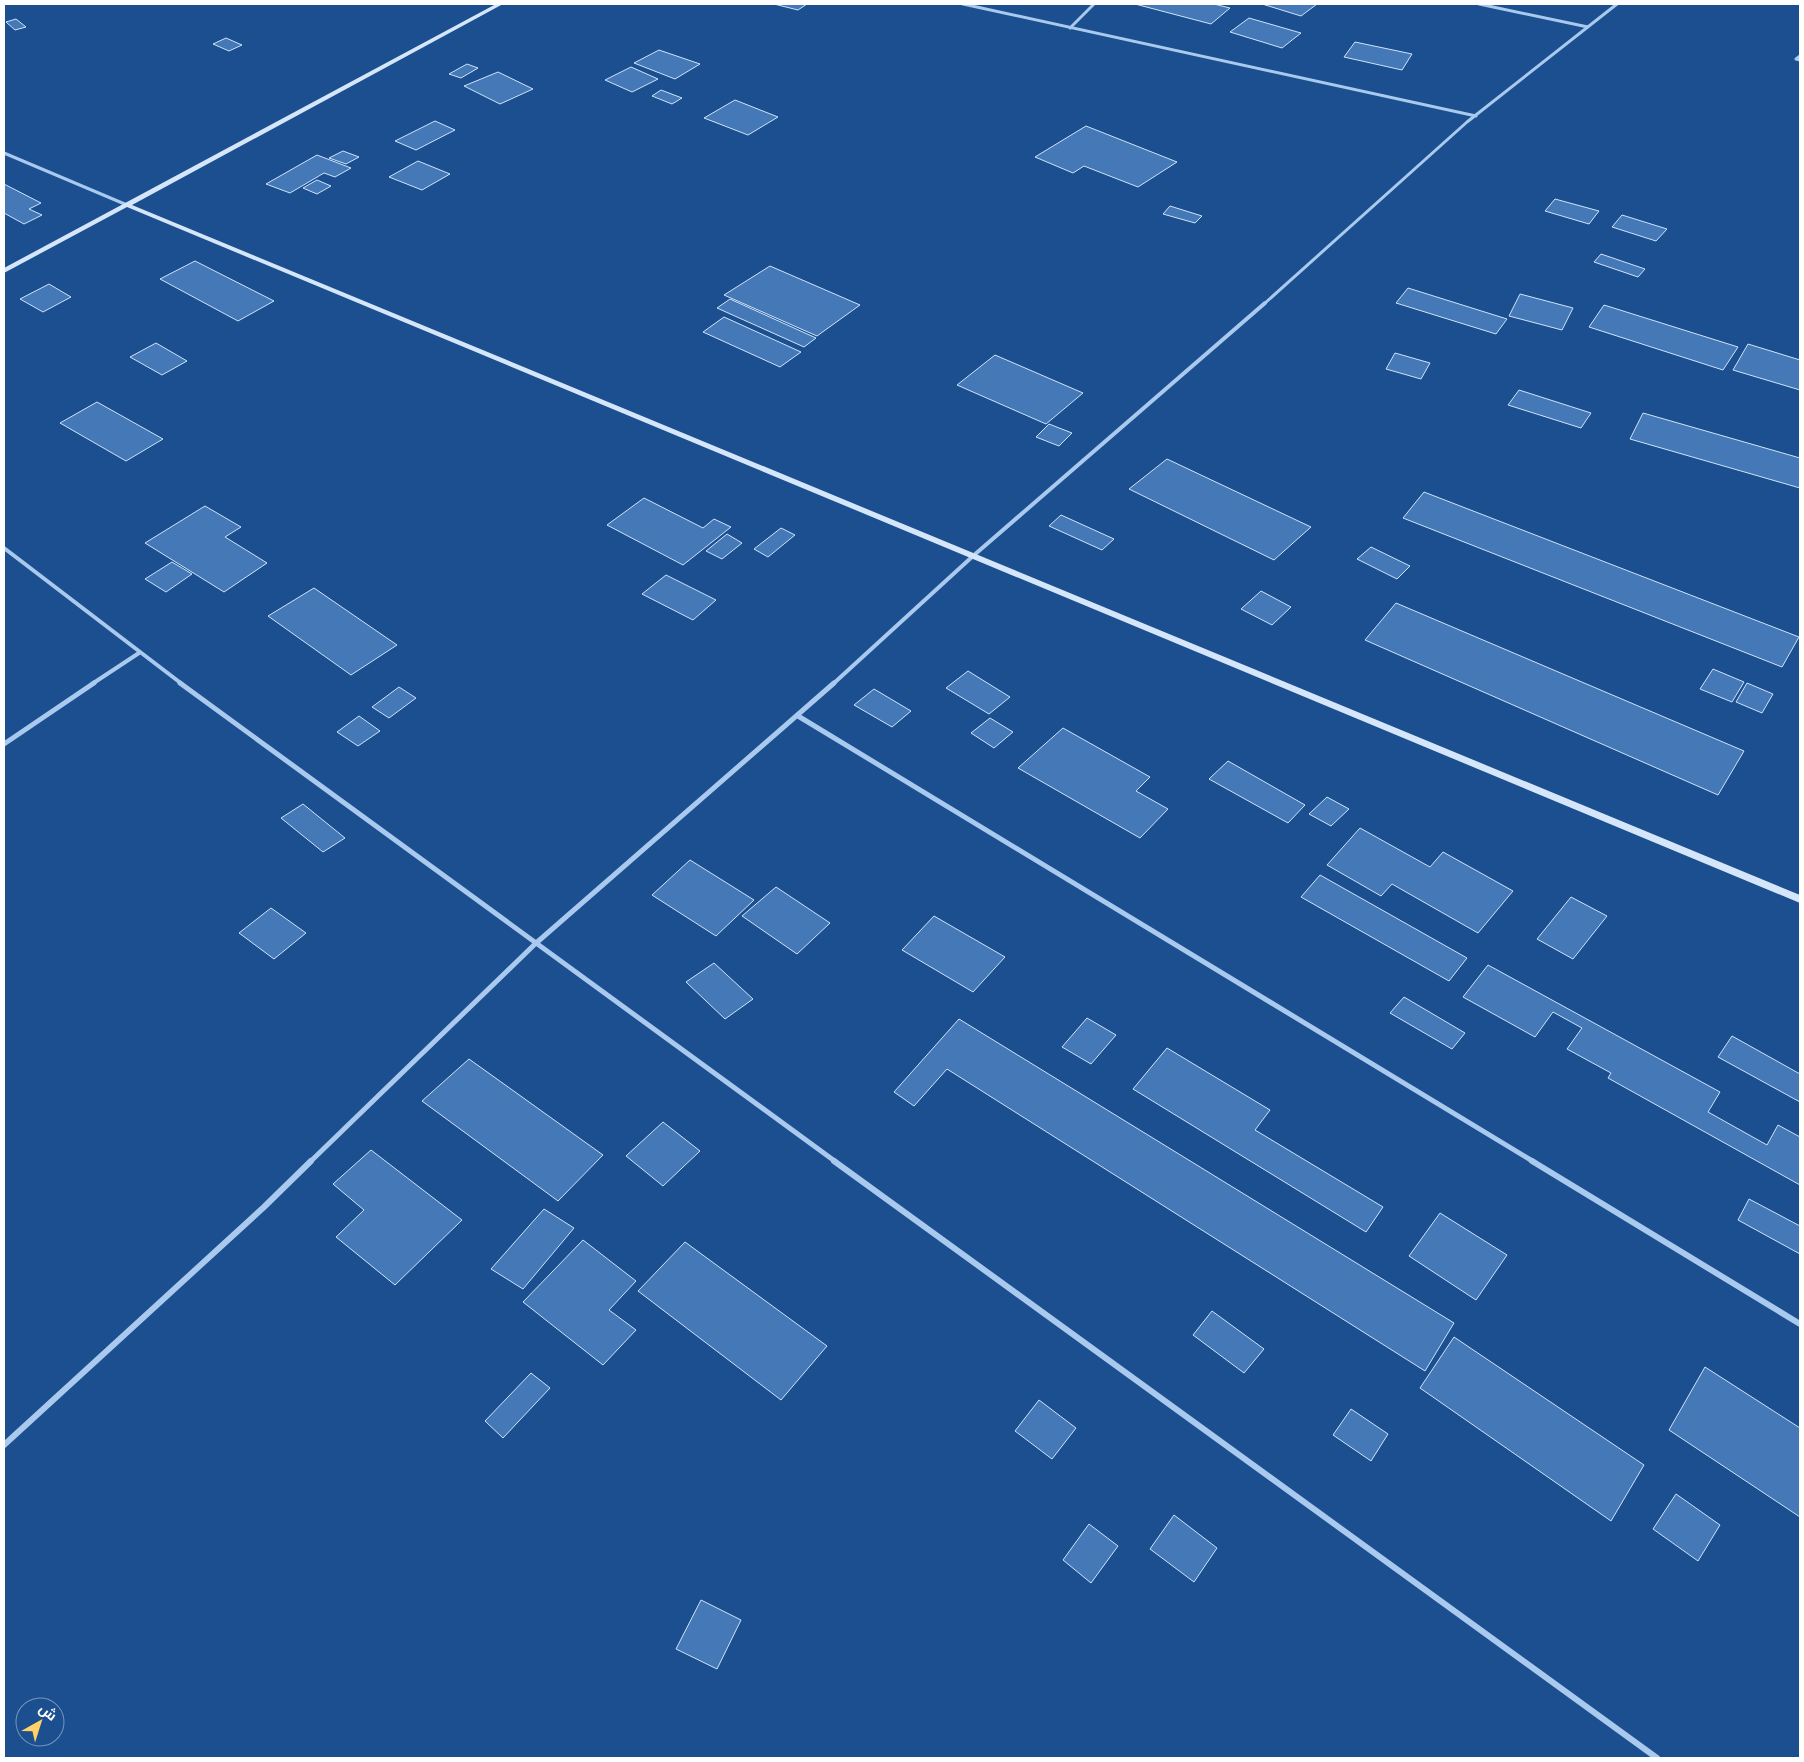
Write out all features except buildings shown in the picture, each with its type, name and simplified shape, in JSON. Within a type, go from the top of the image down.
[{"type":"street","points":[[4,271],[500,4]]},
{"type":"street","points":[[963,4],[1476,116]]},
{"type":"street","points":[[1070,28],[1094,4]]},
{"type":"street","points":[[1479,4],[1588,27]]},
{"type":"street","points":[[4,1445],[264,1207],[536,944],[798,716],[973,556],[1200,361],[1476,116],[1617,4]]},
{"type":"street","points":[[4,153],[1800,899]]},
{"type":"street","points":[[4,548],[139,653],[536,944],[1657,1758]]},
{"type":"street","points":[[4,744],[139,653]]},
{"type":"street","points":[[798,716],[1800,1324]]}]
